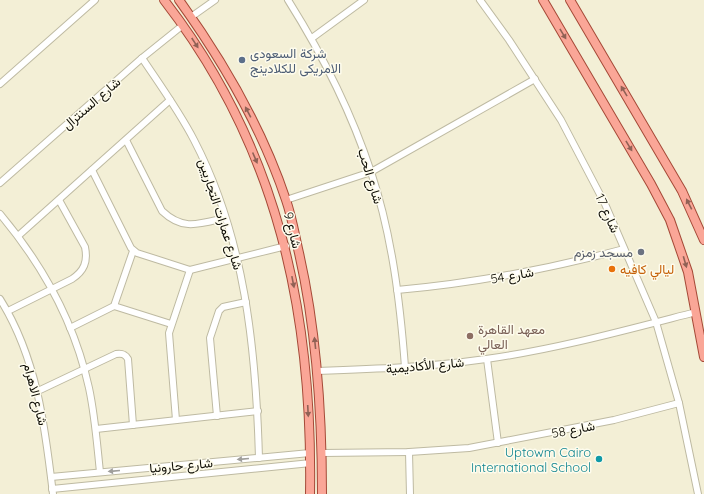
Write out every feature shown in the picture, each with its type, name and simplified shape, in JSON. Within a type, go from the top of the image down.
[{"type":"main road","name":"شارع 9","points":[[164,0],[183,25],[211,69],[247,138],[269,190],[286,246],[297,303],[302,342],[311,463],[310,494]]},
{"type":"main road","name":"شارع 9","points":[[179,0],[216,55],[252,119],[286,200],[308,299],[317,371],[322,454],[322,494]]},
{"type":"main road","points":[[543,0],[664,208],[684,259],[704,356]]},
{"type":"main road","points":[[570,0],[682,191],[704,240]]},
{"type":"street","points":[[0,84],[96,0]]},
{"type":"street","points":[[191,16],[215,0]]},
{"type":"street","name":"شارع الحب","points":[[288,0],[312,38],[340,93],[371,172],[390,245],[397,290],[405,367]]},
{"type":"street","points":[[312,38],[364,0]]},
{"type":"street","name":"شارع 17","points":[[480,0],[535,79],[585,164],[624,249],[656,322],[679,403],[698,494]]},
{"type":"street","name":"شارع السنترال","points":[[0,183],[142,58],[183,25]]},
{"type":"street","name":"شارع عمارات التجاريين","points":[[142,58],[170,100],[201,154],[225,218],[238,259],[246,302],[258,412],[259,458]]},
{"type":"street","points":[[286,200],[371,172],[535,79]]},
{"type":"street","points":[[18,236],[170,100]]},
{"type":"street","points":[[126,140],[162,211],[168,217],[180,223],[193,225],[225,218]]},
{"type":"street","points":[[92,170],[133,251],[190,270],[286,246]]},
{"type":"street","points":[[8,311],[80,274],[85,266],[87,255],[85,247],[59,200]]},
{"type":"street","points":[[0,214],[18,236],[52,289],[70,328],[84,369],[96,429],[100,472]]},
{"type":"street","name":"شارع 54","points":[[397,290],[479,281],[531,272],[624,249]]},
{"type":"street","points":[[114,306],[133,251]]},
{"type":"street","points":[[176,420],[169,333],[190,270]]},
{"type":"street","name":"شارع الاهرام","points":[[0,299],[8,311],[28,359],[38,391],[46,432],[52,491]]},
{"type":"street","points":[[217,416],[210,338],[212,330],[223,307],[246,302]]},
{"type":"street","points":[[70,328],[114,306],[171,324]]},
{"type":"street","name":"شارع الأكاديمية","points":[[317,371],[405,367],[487,359],[569,344],[696,312]]},
{"type":"street","points":[[38,391],[116,354],[126,355],[128,359],[133,425]]},
{"type":"street","points":[[487,359],[498,443]]},
{"type":"street","name":"شارع 58","points":[[322,454],[409,452],[469,448],[614,420],[679,403]]},
{"type":"street","points":[[96,429],[258,412]]},
{"type":"street","points":[[409,452],[410,494]]},
{"type":"street","name":"شارع حارونيا","points":[[51,477],[310,453]]},
{"type":"street","name":"شارع حارونيا","points":[[52,491],[311,463]]},
{"type":"place","name":"شركة السعودى الامريكى للكلادينج","points":[[242,60]]},
{"type":"place","name":"مسجد زمزم","points":[[641,252]]},
{"type":"place","name":"ليالي كافيه","points":[[612,269]]},
{"type":"place","name":"معهد القاهرة العالي","points":[[470,336]]},
{"type":"place","name":"Uptowm Cairo International School","points":[[599,459]]}]
